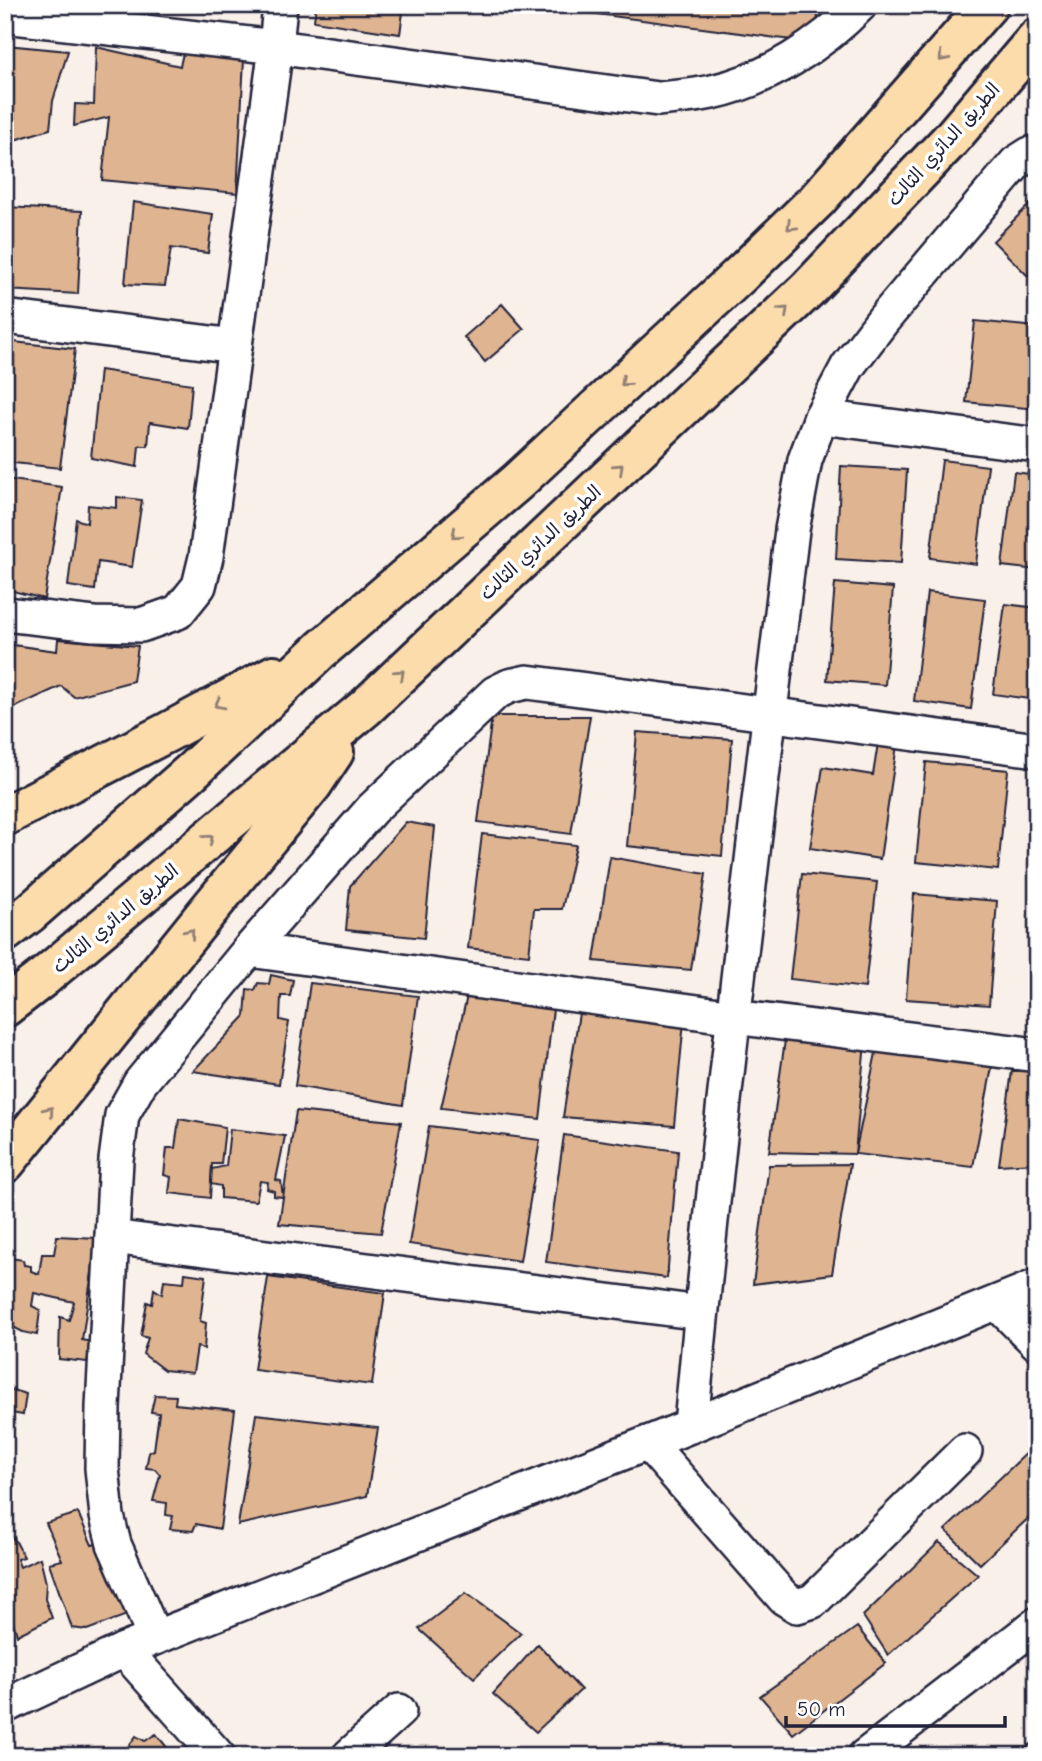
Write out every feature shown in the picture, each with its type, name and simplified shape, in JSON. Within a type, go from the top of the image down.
[{"type":"highway","points":[[5,932],[191,772],[323,649],[517,482],[751,265],[817,200],[988,5]]},
{"type":"highway","name":"الطريق الدائري الثالث","points":[[5,1007],[365,708],[808,289],[950,139],[1037,38]]},
{"type":"highway","points":[[5,816],[323,649]]},
{"type":"highway","points":[[5,1163],[312,785],[365,708]]},
{"type":"street","points":[[5,614],[94,624],[141,625],[178,612],[199,586],[206,557],[280,5]]},
{"type":"street","points":[[5,16],[276,47],[658,99],[712,92],[759,76],[816,45],[860,5]]},
{"type":"street","points":[[691,1425],[734,1017],[792,530],[805,460],[821,417],[848,366],[883,320],[1016,163],[1037,152]]},
{"type":"street","points":[[5,317],[235,346]]},
{"type":"street","points":[[821,417],[1037,445]]},
{"type":"street","points":[[155,1638],[114,1544],[107,1516],[102,1468],[116,1160],[122,1115],[141,1083],[249,950],[372,809],[495,693],[509,685],[527,682],[1037,750]]},
{"type":"street","points":[[249,950],[734,1017],[1037,1055]]},
{"type":"street","points":[[112,1237],[701,1313]]},
{"type":"street","points":[[5,1706],[124,1650],[1037,1286]]},
{"type":"street","points":[[997,1303],[1037,1343]]},
{"type":"street","points":[[648,1443],[784,1598],[797,1606],[813,1601],[965,1451]]},
{"type":"street","points":[[865,1756],[1037,1624]]},
{"type":"street","points":[[124,1650],[218,1756]]},
{"type":"street","points":[[349,1756],[399,1711]]},
{"type":"building","points":[[316,5],[404,5],[400,34],[314,21]]},
{"type":"building","points":[[529,5],[819,5],[815,43]]},
{"type":"building","points":[[5,26],[6,45],[68,51],[53,101],[50,129],[8,142],[11,122],[5,121]]},
{"type":"building","points":[[96,47],[180,66],[183,53],[244,59],[237,193],[102,180],[109,117],[74,126],[75,104],[94,105]]},
{"type":"building","points":[[1037,197],[1037,267],[1028,276],[993,241]]},
{"type":"building","points":[[133,202],[213,214],[208,253],[171,248],[165,286],[125,284]]},
{"type":"building","points":[[5,207],[82,211],[78,294],[5,290]]},
{"type":"building","points":[[502,304],[524,329],[485,362],[464,337]]},
{"type":"building","points":[[975,321],[1037,327],[1037,409],[966,402]]},
{"type":"building","points":[[5,341],[75,349],[60,468],[5,462]]},
{"type":"building","points":[[100,370],[192,384],[188,428],[150,422],[148,446],[139,446],[137,467],[91,458]]},
{"type":"building","points":[[942,460],[988,466],[976,564],[930,558]]},
{"type":"building","points":[[841,466],[907,470],[901,563],[836,559]]},
{"type":"building","points":[[1014,472],[1037,475],[1037,570],[1002,566]]},
{"type":"building","points":[[5,479],[62,487],[44,599],[5,589]]},
{"type":"building","points":[[117,497],[142,500],[132,567],[98,562],[95,590],[68,586],[76,519],[87,523],[88,505],[117,508]]},
{"type":"building","points":[[835,583],[893,588],[885,685],[827,680]]},
{"type":"building","points":[[927,592],[985,599],[971,709],[914,701]]},
{"type":"building","points":[[1005,604],[1037,608],[1037,700],[993,694]]},
{"type":"building","points":[[58,639],[138,646],[133,681],[74,697],[61,686],[5,712],[5,644],[57,651]]},
{"type":"building","points":[[492,716],[590,716],[571,834],[478,822]]},
{"type":"building","points":[[637,732],[732,739],[722,856],[627,846]]},
{"type":"building","points":[[878,743],[897,745],[880,859],[810,848],[823,767],[873,775]]},
{"type":"building","points":[[926,762],[1008,770],[998,870],[916,862]]},
{"type":"building","points":[[406,822],[435,827],[424,938],[346,930],[350,886]]},
{"type":"building","points":[[482,834],[576,845],[562,909],[534,909],[529,955],[468,948]]},
{"type":"building","points":[[610,857],[706,874],[691,970],[594,961]]},
{"type":"building","points":[[802,874],[877,882],[865,988],[790,979]]},
{"type":"building","points":[[914,894],[997,901],[989,1005],[906,999]]},
{"type":"building","points":[[271,975],[293,980],[290,996],[281,996],[280,1020],[289,1022],[279,1084],[193,1071],[245,1016],[247,989],[255,990],[258,983],[269,984]]},
{"type":"building","points":[[310,983],[418,996],[403,1105],[295,1086]]},
{"type":"building","points":[[467,996],[553,1009],[540,1119],[441,1108]]},
{"type":"building","points":[[579,1013],[684,1021],[674,1126],[563,1117]]},
{"type":"building","points":[[786,1033],[865,1042],[855,1154],[769,1152]]},
{"type":"building","points":[[877,1048],[992,1067],[973,1167],[855,1154]]},
{"type":"building","points":[[1012,1071],[1037,1071],[1037,1163],[999,1165]]},
{"type":"building","points":[[296,1111],[401,1122],[381,1233],[279,1224]]},
{"type":"building","points":[[179,1119],[225,1127],[221,1164],[212,1164],[210,1198],[169,1193],[171,1177],[164,1175],[167,1148],[175,1148]]},
{"type":"building","points":[[429,1126],[540,1140],[520,1261],[409,1244]]},
{"type":"building","points":[[230,1129],[285,1136],[276,1180],[281,1181],[283,1197],[274,1196],[274,1191],[267,1189],[268,1182],[260,1181],[256,1201],[221,1198],[221,1186],[211,1184],[212,1169],[226,1166]]},
{"type":"building","points":[[564,1135],[678,1151],[667,1278],[546,1262]]},
{"type":"building","points":[[850,1164],[832,1274],[753,1284],[769,1165]]},
{"type":"building","points":[[57,1236],[97,1238],[82,1340],[91,1342],[87,1362],[59,1359],[60,1317],[69,1320],[74,1302],[34,1293],[32,1306],[40,1310],[37,1335],[13,1327],[14,1309],[5,1302],[5,1287],[8,1283],[5,1283],[5,1257],[23,1260],[24,1265],[31,1266],[31,1271],[39,1274],[42,1254],[54,1254]]},
{"type":"building","points":[[185,1273],[206,1276],[200,1321],[206,1323],[204,1349],[197,1347],[193,1373],[164,1370],[143,1354],[148,1338],[141,1336],[147,1302],[152,1304],[154,1289],[162,1294],[164,1280],[184,1282]]},
{"type":"building","points":[[268,1277],[385,1293],[372,1385],[254,1370]]},
{"type":"building","points":[[5,1388],[26,1394],[23,1415],[5,1412]]},
{"type":"building","points":[[155,1395],[176,1396],[175,1404],[235,1410],[220,1529],[196,1524],[193,1531],[170,1529],[173,1516],[166,1515],[167,1503],[153,1501],[160,1475],[155,1469],[146,1468],[149,1452],[154,1450],[159,1413],[151,1412]]},
{"type":"building","points":[[256,1414],[378,1428],[367,1496],[238,1525]]},
{"type":"building","points":[[1032,1448],[1037,1452],[1037,1510],[980,1564],[945,1530]]},
{"type":"building","points":[[78,1513],[92,1545],[106,1542],[127,1615],[87,1630],[72,1628],[49,1563],[62,1560],[46,1523]]},
{"type":"building","points":[[14,1538],[24,1557],[17,1559],[20,1567],[40,1558],[46,1583],[45,1599],[52,1618],[17,1635],[10,1612],[5,1613],[5,1543]]},
{"type":"building","points":[[939,1542],[978,1575],[888,1655],[863,1616]]},
{"type":"building","points":[[466,1593],[521,1633],[474,1678],[419,1629]]},
{"type":"building","points":[[857,1627],[886,1663],[793,1734],[760,1696]]},
{"type":"building","points":[[538,1644],[581,1690],[536,1732],[493,1694]]},
{"type":"building","points":[[156,1734],[174,1756],[122,1755],[136,1736],[145,1741]]},
{"type":"building","points":[[1037,1740],[1037,1756],[1014,1756]]}]
